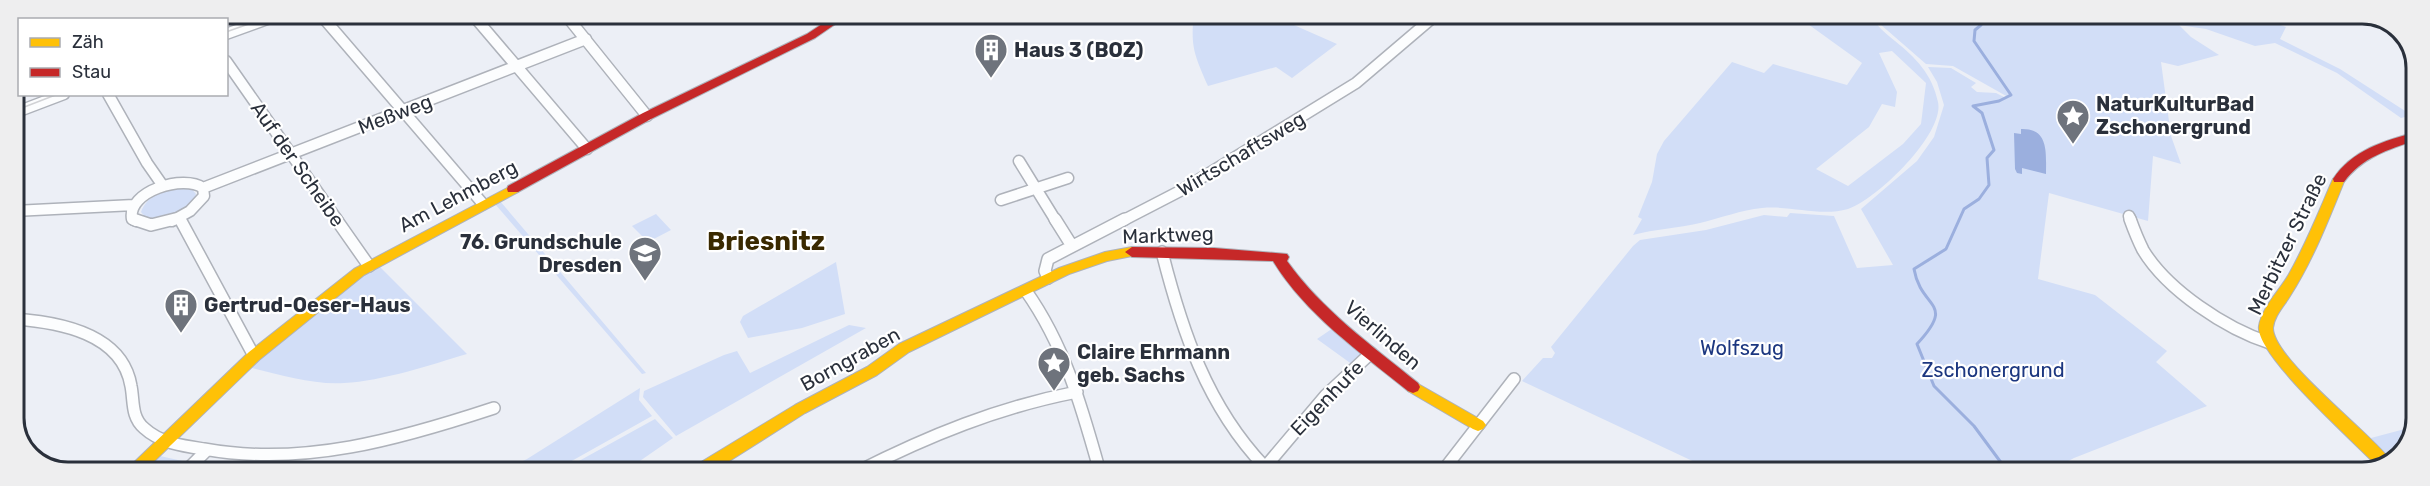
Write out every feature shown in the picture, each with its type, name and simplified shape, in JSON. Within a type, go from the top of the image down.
[{"type":"street","points":[[228,33],[254,24]]},
{"type":"street","points":[[329,24],[483,204]]},
{"type":"street","points":[[481,24],[587,149]]},
{"type":"street","points":[[573,24],[647,116]]},
{"type":"street","name":"Am Lehmberg","points":[[143,462],[254,356],[325,298],[369,266],[647,116],[811,36],[829,24]]},
{"type":"street","name":"Wirtschaftsweg","points":[[1048,278],[1045,271],[1048,259],[1131,218],[1267,140],[1356,83],[1425,24]]},
{"type":"street","name":"Meßweg","points":[[203,188],[586,39]]},
{"type":"street","name":"Auf der Scheibe","points":[[228,64],[369,266]]},
{"type":"street","points":[[24,109],[59,96]]},
{"type":"street","points":[[109,96],[147,163],[163,186]]},
{"type":"street","name":"Merbitzer Straße","points":[[2380,458],[2285,364],[2270,343],[2266,330],[2269,318],[2302,265],[2340,177],[2349,164],[2361,155],[2406,139]]},
{"type":"street","points":[[1019,161],[1072,246]]},
{"type":"street","points":[[1001,200],[1068,178]]},
{"type":"street","points":[[183,182],[196,183],[203,188],[204,196],[198,204],[179,218],[150,225],[132,219],[131,213],[134,205],[152,190],[183,182]]},
{"type":"street","points":[[24,211],[134,205]]},
{"type":"street","name":"Merbitzer Straße","points":[[2129,216],[2144,252],[2165,278],[2189,298],[2228,323],[2256,340],[2270,343]]},
{"type":"street","points":[[179,218],[254,356]]},
{"type":"street","name":"Marktweg","points":[[1026,291],[1048,278],[1128,252],[1214,252],[1282,256]]},
{"type":"street","points":[[1162,252],[1181,323],[1198,366],[1241,442],[1257,462]]},
{"type":"street","name":"Vierlinden","points":[[1282,256],[1280,261],[1283,268],[1301,290],[1371,353],[1419,392],[1478,425]]},
{"type":"street","points":[[1026,291],[1042,311],[1063,349],[1097,462]]},
{"type":"street","name":"Borngraben","points":[[716,462],[800,410],[872,371],[879,364],[1026,291]]},
{"type":"street","points":[[24,321],[58,326],[85,335],[113,350],[130,379],[138,422],[149,432],[165,441],[206,451],[244,457],[297,456],[399,437],[494,408]]},
{"type":"street","name":"Eigenhufe","points":[[1269,462],[1326,395],[1371,353]]},
{"type":"street","points":[[1450,462],[1514,379]]},
{"type":"street","points":[[876,462],[961,423],[1020,404],[1077,392]]},
{"type":"street","points":[[194,462],[206,451]]},
{"type":"green space","points":[[1194,24],[1292,24],[1337,44],[1292,78],[1276,67],[1208,86],[1195,51]]},
{"type":"green space","points":[[1808,24],[1877,24],[1916,60],[1932,83],[1938,102],[1937,115],[1931,131],[1920,148],[1891,180],[1875,193],[1848,209],[1837,211],[1762,208],[1700,223],[1633,235],[1642,219],[1638,217],[1652,182],[1657,154],[1664,141],[1732,62],[1764,73],[1773,64],[1847,85],[1862,63]],"holes":[[[1892,51],[1926,83],[1921,124],[1903,144],[1848,186],[1816,169],[1869,127],[1882,104],[1895,107],[1897,92],[1879,53]]]},
{"type":"green space","points":[[1880,24],[2278,24],[2286,27],[2280,39],[2340,69],[2406,112],[2406,118],[2401,118],[2337,73],[2275,43],[2255,46],[2206,29],[2179,25],[2191,37],[2219,55],[2178,66],[2161,62],[2171,136],[2181,164],[2153,156],[2148,221],[2049,193],[2038,279],[2095,295],[2167,351],[2156,362],[2207,406],[2066,462],[1695,462],[1522,381],[1543,358],[1552,358],[1555,353],[1551,347],[1640,240],[1706,230],[1764,215],[1787,217],[1790,213],[1834,216],[1857,268],[1893,265],[1861,209],[1917,161],[1934,137],[1944,105],[1937,82],[1928,67],[1951,68],[1976,83],[1971,87],[1977,92],[1996,93],[2008,97],[1953,66],[1926,64]]},
{"type":"green space","points":[[181,187],[192,189],[196,194],[193,201],[182,211],[160,218],[145,217],[141,212],[152,197]]},
{"type":"green space","points":[[500,201],[646,373],[642,374],[495,204]]},
{"type":"green space","points":[[656,214],[671,230],[648,242],[632,226]]},
{"type":"green space","points":[[836,262],[845,314],[802,328],[748,338],[740,322],[743,316]]},
{"type":"green space","points":[[378,265],[467,354],[390,376],[344,383],[309,381],[252,368],[281,339]]},
{"type":"green space","points":[[1339,324],[1371,353],[1353,365],[1317,339]]},
{"type":"green space","points":[[849,325],[866,328],[676,436],[643,397],[644,391],[724,355],[737,351],[750,373]]},
{"type":"green space","points":[[640,388],[639,400],[652,416],[570,462],[521,462]]},
{"type":"green space","points":[[655,419],[673,438],[638,462],[577,462]]},
{"type":"green space","points":[[2405,429],[2397,445],[2387,455],[2371,438]]},
{"type":"green space","points":[[160,456],[187,462],[154,462]]},
{"type":"water","points":[[2021,129],[2030,130],[2041,137],[2045,150],[2046,174],[2022,168],[2022,174],[2017,173],[2014,133],[2021,134]]},
{"type":"waterway","points":[[1981,24],[1975,30],[1974,41],[2011,95],[1999,101],[1973,106],[1982,113],[1994,150],[1987,158],[1989,185],[1979,199],[1964,209],[1946,249],[1914,269],[1918,282],[1935,312],[1929,330],[1917,344],[1934,386],[1974,426],[2001,462]]},
{"type":"tram line","points":[[228,31],[249,24]]},
{"type":"tram line","points":[[24,107],[53,96]]},
{"type":"traffic: slow","points":[[2339,179],[2301,264],[2270,315],[2266,331],[2271,343],[2299,378],[2380,459]]},
{"type":"traffic: slow","points":[[143,462],[254,356],[359,272],[513,189]]},
{"type":"traffic: slow","points":[[715,462],[800,409],[872,371],[904,348],[1064,271],[1105,257],[1132,252]]},
{"type":"traffic: slow","points":[[1413,387],[1478,425]]},
{"type":"traffic: jam","points":[[513,189],[647,116],[811,36],[829,24]]},
{"type":"traffic: jam","points":[[2339,179],[2354,162],[2363,156],[2406,139]]},
{"type":"traffic: jam","points":[[1132,252],[1282,257],[1280,261],[1293,279],[1324,313],[1413,387]]},
{"type":"place","name":"Haus 3 (BOZ)","points":[[991,79]]},
{"type":"place","name":"NaturKulturBad Zschonergrund","points":[[2073,145]]},
{"type":"place","name":"76. Grundschule Dresden","points":[[645,282]]},
{"type":"place","name":"Gertrud-Oeser-Haus","points":[[181,334]]},
{"type":"place","name":"Claire Ehrmann geb. Sachs","points":[[1054,392]]},
{"type":"district","name":"Briesnitz","points":[[766,241]]},
{"type":"park label","name":"Wolfszug","points":[[1742,348]]},
{"type":"park label","name":"Zschonergrund","points":[[1993,370]]}]
